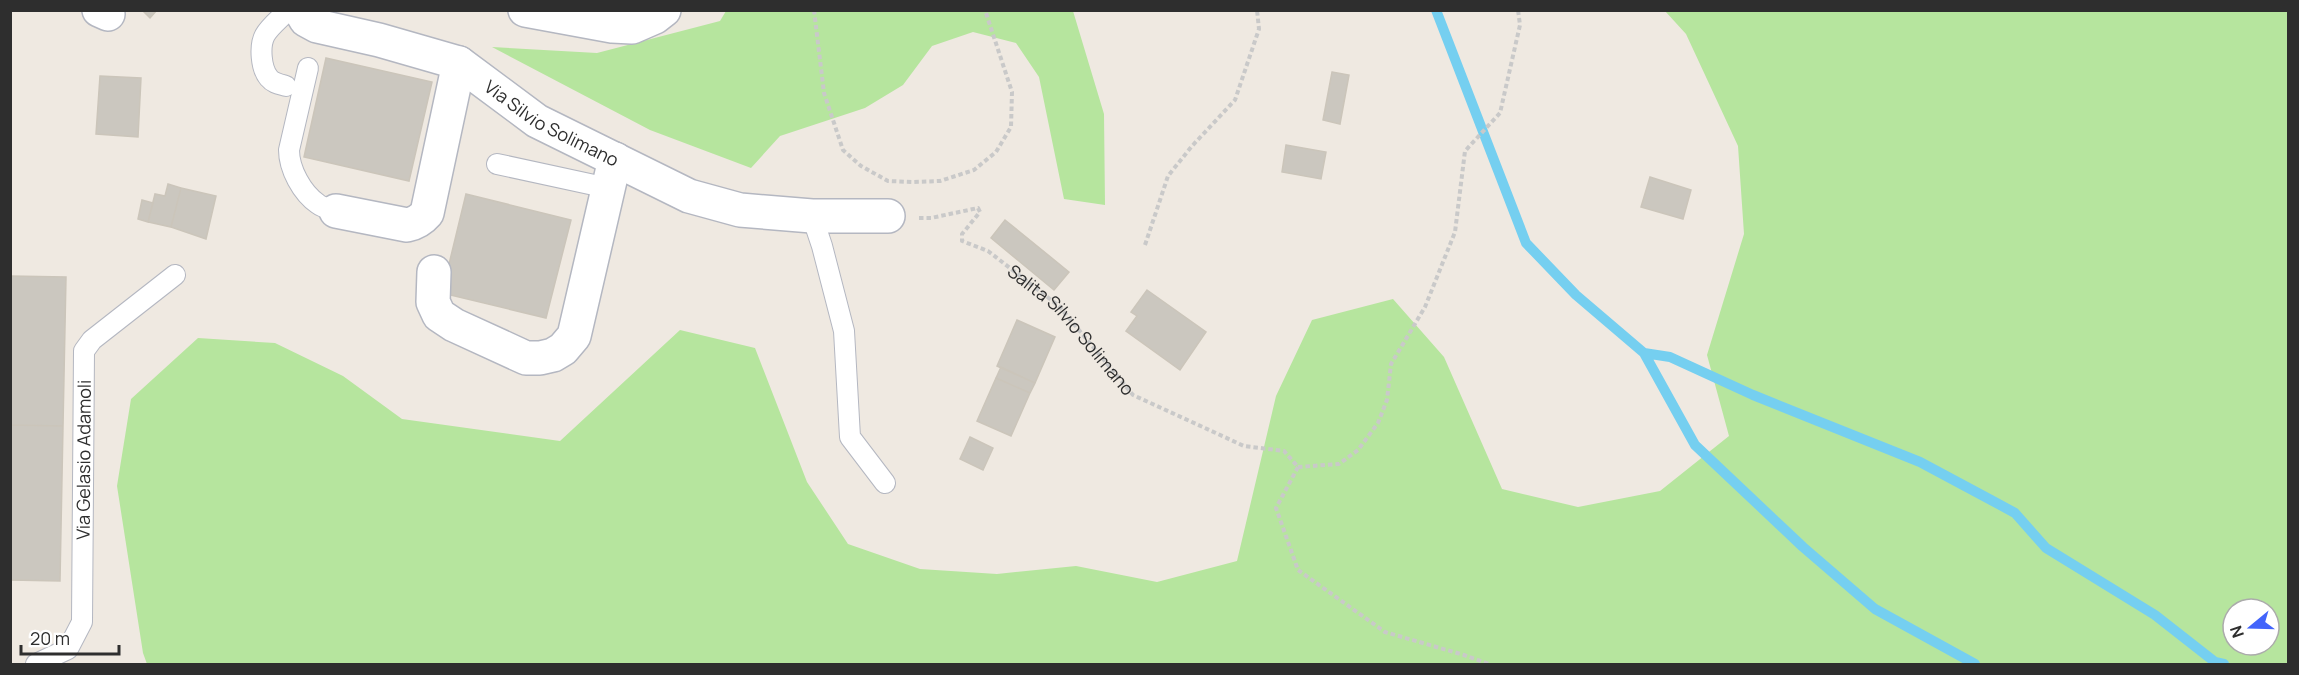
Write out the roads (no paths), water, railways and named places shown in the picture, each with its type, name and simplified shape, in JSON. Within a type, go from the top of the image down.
[{"type":"street","name":"Via Silvio Solimano","points":[[300,10],[306,20],[317,26],[379,40],[459,63],[612,173],[740,210],[812,216]]},
{"type":"street","points":[[525,10],[612,26],[632,27],[655,17],[664,10]]},
{"type":"street","points":[[336,211],[407,225],[416,223],[424,217],[427,213],[459,63]]},
{"type":"street","points":[[434,272],[434,302],[439,315],[454,325],[526,358],[553,355],[563,349],[574,336],[612,173]]},
{"type":"street","points":[[812,216],[888,216]]},
{"type":"lane","points":[[286,86],[275,83],[268,77],[262,52],[264,37],[288,10]]},
{"type":"lane","points":[[308,68],[289,150],[289,160],[311,199],[320,206],[336,211]]},
{"type":"lane","points":[[497,164],[612,173]]},
{"type":"lane","points":[[812,216],[844,331],[850,437],[885,483]]},
{"type":"lane","name":"Via Gelasio Adamoli","points":[[36,664],[68,649],[82,622],[84,351],[92,340],[174,274]]},
{"type":"waterway","points":[[1436,10],[1526,243],[1576,295],[1644,353],[1695,445],[1803,547],[1875,609],[1975,664]]},
{"type":"waterway","points":[[1644,353],[1670,357],[1753,395],[1920,462],[1991,500],[2015,513],[2046,548],[2155,615],[2215,662],[2224,664]]}]
